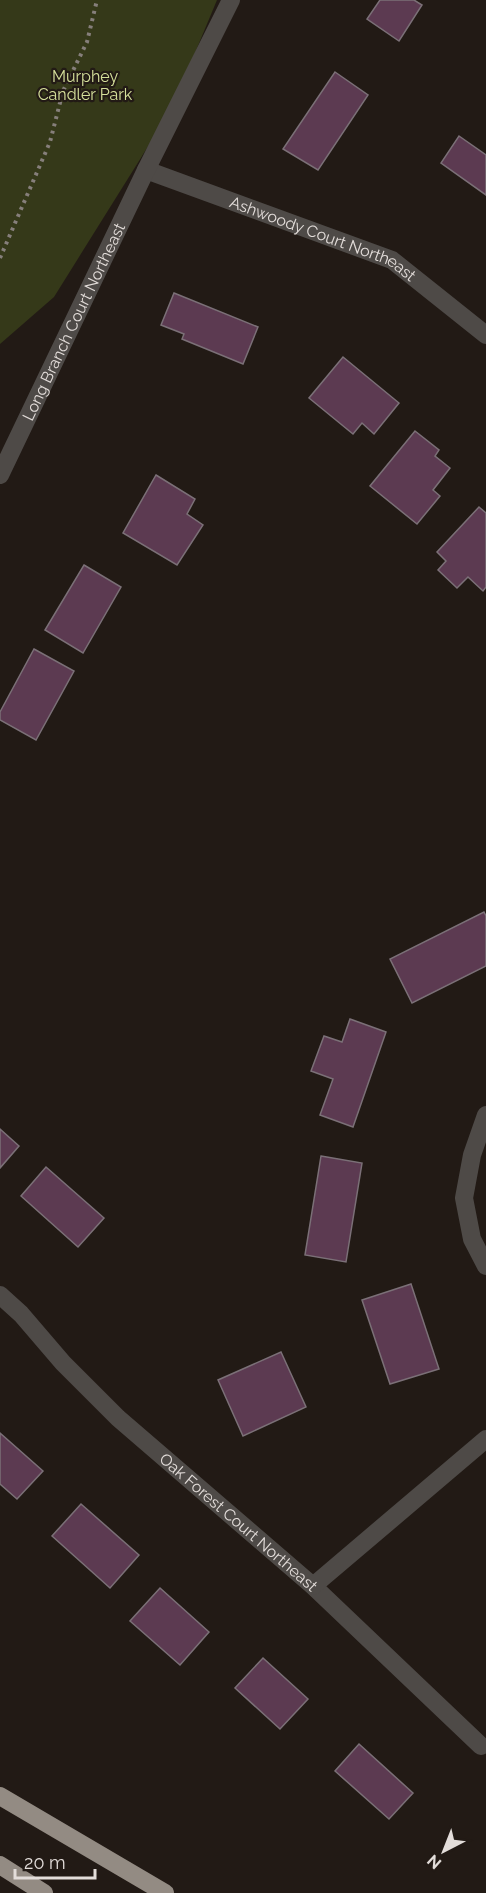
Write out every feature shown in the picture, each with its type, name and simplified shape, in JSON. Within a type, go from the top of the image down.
[{"type":"highway","points":[[0,1796],[165,1893]]},
{"type":"highway","points":[[0,1865],[45,1893]]},
{"type":"street","name":"Long Branch Court Northeast","points":[[0,475],[146,170],[231,0]]},
{"type":"street","name":"Ashwoody Court Northeast","points":[[146,170],[392,260],[486,334]]},
{"type":"street","points":[[486,1115],[472,1155],[464,1198],[472,1239],[486,1266]]},
{"type":"street","name":"Oak Forest Court Northeast","points":[[0,1295],[21,1314],[63,1363],[118,1418],[313,1586],[481,1746]]},
{"type":"street","points":[[313,1586],[486,1439]]},
{"type":"path","points":[[0,258],[50,142],[63,91],[87,42],[97,0]]},
{"type":"green space","name":"Murphey Candler Park","points":[[0,0],[217,0],[172,108],[54,297],[0,344]]},
{"type":"building","points":[[380,0],[414,0],[422,5],[399,41],[367,19]]},
{"type":"building","points":[[335,72],[368,95],[318,170],[283,149]]},
{"type":"building","points":[[459,136],[486,155],[486,195],[441,163]]},
{"type":"building","points":[[174,293],[258,327],[243,364],[182,339],[184,334],[161,325]]},
{"type":"building","points":[[343,357],[399,403],[374,434],[362,423],[353,434],[309,398]]},
{"type":"building","points":[[415,431],[439,450],[435,456],[450,468],[433,490],[440,496],[417,524],[370,486]]},
{"type":"building","points":[[156,475],[195,499],[187,514],[203,525],[177,565],[123,533]]},
{"type":"building","points":[[479,507],[486,513],[486,587],[483,591],[468,577],[457,588],[438,570],[446,561],[437,552]]},
{"type":"building","points":[[84,565],[121,587],[83,653],[45,630]]},
{"type":"building","points":[[34,649],[74,671],[36,740],[0,720],[0,712]]},
{"type":"building","points":[[484,912],[486,916],[486,966],[412,1003],[390,959]]},
{"type":"building","points":[[350,1019],[386,1032],[353,1127],[320,1115],[333,1079],[311,1071],[324,1036],[342,1042]]},
{"type":"building","points":[[0,1129],[19,1146],[0,1168]]},
{"type":"building","points":[[321,1156],[362,1163],[346,1262],[305,1255]]},
{"type":"building","points":[[46,1167],[104,1218],[78,1247],[21,1196]]},
{"type":"building","points":[[411,1284],[439,1369],[390,1384],[362,1300]]},
{"type":"building","points":[[281,1352],[306,1407],[243,1436],[218,1380]]},
{"type":"building","points":[[0,1433],[43,1471],[17,1499],[0,1484]]},
{"type":"building","points":[[81,1504],[139,1555],[110,1588],[52,1536]]},
{"type":"building","points":[[160,1588],[209,1632],[180,1665],[130,1621]]},
{"type":"building","points":[[263,1658],[308,1699],[280,1729],[235,1688]]},
{"type":"building","points":[[359,1744],[413,1793],[389,1819],[335,1771]]}]
